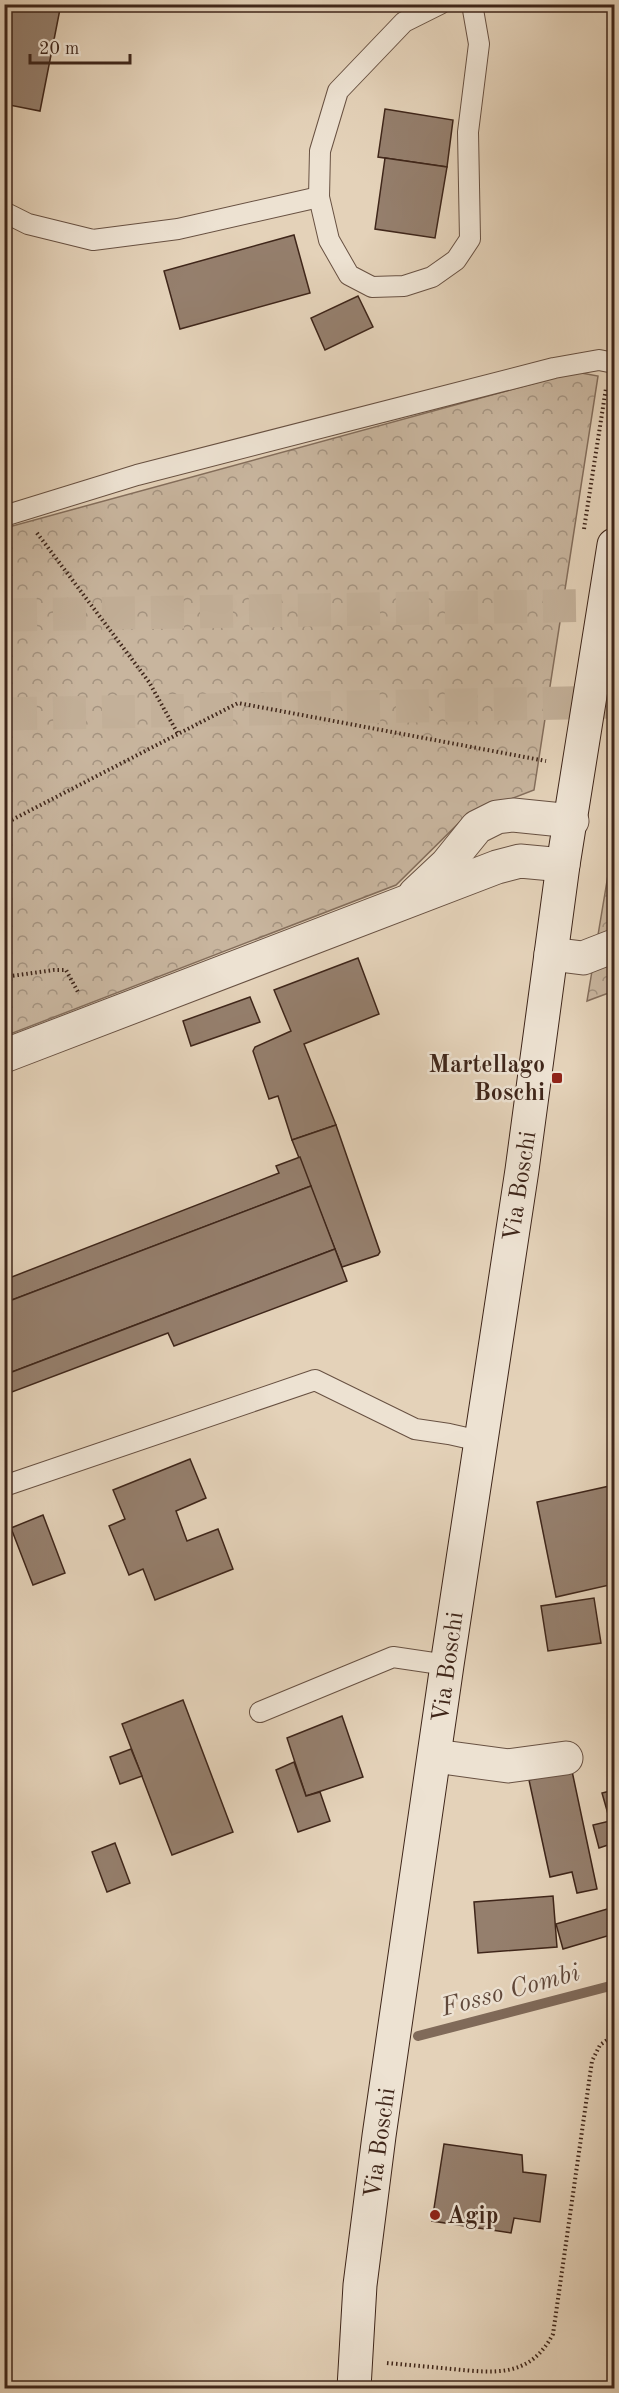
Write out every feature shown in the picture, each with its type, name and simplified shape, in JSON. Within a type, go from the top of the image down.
[{"type":"main road","name":"Via Boschi","points":[[355,2374],[360,2285],[379,2136],[480,1441],[522,1170],[563,865],[572,821],[615,545]]},
{"type":"main road","points":[[407,901],[447,864],[477,827],[497,817],[513,815],[572,821]]},
{"type":"main road","points":[[4,1056],[497,867],[520,861],[563,865]]},
{"type":"main road","points":[[551,954],[583,957],[615,946]]},
{"type":"main road","name":"Via Boschi","points":[[435,1756],[508,1766],[566,1758]]},
{"type":"lane","points":[[440,4],[404,22],[338,91],[320,151],[319,197],[329,240],[349,275],[372,287],[404,286],[432,277],[456,260],[470,239],[468,132],[479,44],[472,4]]},
{"type":"lane","points":[[4,212],[28,224],[93,240],[178,229],[319,197]]},
{"type":"lane","points":[[13,513],[136,475],[554,368],[598,360],[615,363]]},
{"type":"lane","points":[[4,1486],[315,1380],[415,1429],[480,1441]]},
{"type":"lane","points":[[260,1712],[393,1657],[447,1665]]},
{"type":"path","points":[[13,513],[82,594],[149,682],[178,734]]},
{"type":"path","points":[[4,824],[238,703],[549,762]]},
{"type":"path","points":[[4,977],[66,970],[93,1022]]},
{"type":"path","points":[[355,2374],[491,2373],[524,2365],[536,2359],[546,2349],[553,2334],[592,2061],[600,2045],[615,2035]]},
{"type":"green space","points":[[576,372],[598,376],[534,790],[466,816],[396,885],[5,1036],[5,528]]},
{"type":"green space","points":[[614,839],[614,991],[587,1001]]},
{"type":"building","points":[[4,4],[61,4],[40,111],[4,104]]},
{"type":"building","points":[[385,109],[453,120],[447,167],[378,157]]},
{"type":"building","points":[[385,158],[447,167],[435,238],[375,229]]},
{"type":"building","points":[[294,235],[310,293],[180,329],[164,271]]},
{"type":"building","points":[[358,296],[373,327],[325,350],[311,318]]},
{"type":"building","points":[[358,958],[379,1014],[304,1044],[336,1125],[292,1140],[278,1096],[269,1099],[253,1051],[255,1047],[291,1031],[274,990]]},
{"type":"building","points":[[250,997],[260,1022],[191,1046],[183,1021]]},
{"type":"building","points":[[336,1125],[380,1252],[378,1255],[342,1267],[292,1140]]},
{"type":"building","points":[[300,1157],[311,1186],[4,1303],[4,1280],[279,1173],[276,1166]]},
{"type":"building","points":[[311,1186],[335,1249],[4,1375],[4,1303]]},
{"type":"building","points":[[335,1249],[347,1281],[174,1346],[168,1333],[4,1395],[4,1375]]},
{"type":"building","points":[[190,1459],[206,1498],[176,1511],[187,1541],[218,1529],[233,1569],[155,1600],[143,1569],[129,1575],[109,1526],[125,1519],[113,1490]]},
{"type":"building","points":[[614,1485],[614,1584],[556,1597],[537,1502]]},
{"type":"building","points":[[43,1515],[65,1573],[33,1585],[11,1528]]},
{"type":"building","points":[[594,1598],[601,1643],[548,1651],[541,1606]]},
{"type":"building","points":[[183,1700],[233,1832],[172,1855],[122,1724]]},
{"type":"building","points":[[342,1716],[363,1777],[306,1796],[287,1738]]},
{"type":"building","points":[[131,1749],[142,1776],[120,1784],[110,1757]]},
{"type":"building","points":[[294,1762],[306,1796],[320,1792],[330,1821],[298,1832],[276,1770]]},
{"type":"building","points":[[572,1771],[597,1889],[577,1893],[572,1872],[550,1877],[529,1780]]},
{"type":"building","points":[[614,1790],[614,1843],[599,1848],[593,1825],[610,1821],[602,1793]]},
{"type":"building","points":[[115,1843],[130,1883],[107,1892],[92,1852]]},
{"type":"building","points":[[553,1896],[557,1947],[478,1953],[474,1902]]},
{"type":"building","points":[[614,1907],[614,1934],[563,1949],[556,1924]]},
{"type":"building","points":[[444,2144],[522,2155],[523,2172],[546,2175],[540,2222],[514,2218],[511,2233],[432,2221]]},
{"type":"waterway","name":"Fosso Combi","points":[[418,2036],[614,1985]]},
{"type":"tunnel","points":[[4,615],[614,605]]},
{"type":"tunnel","points":[[4,714],[614,702]]},
{"type":"place","name":"Martellago Boschi","points":[[557,1078]]},
{"type":"place","name":"Agip","points":[[435,2215]]}]
